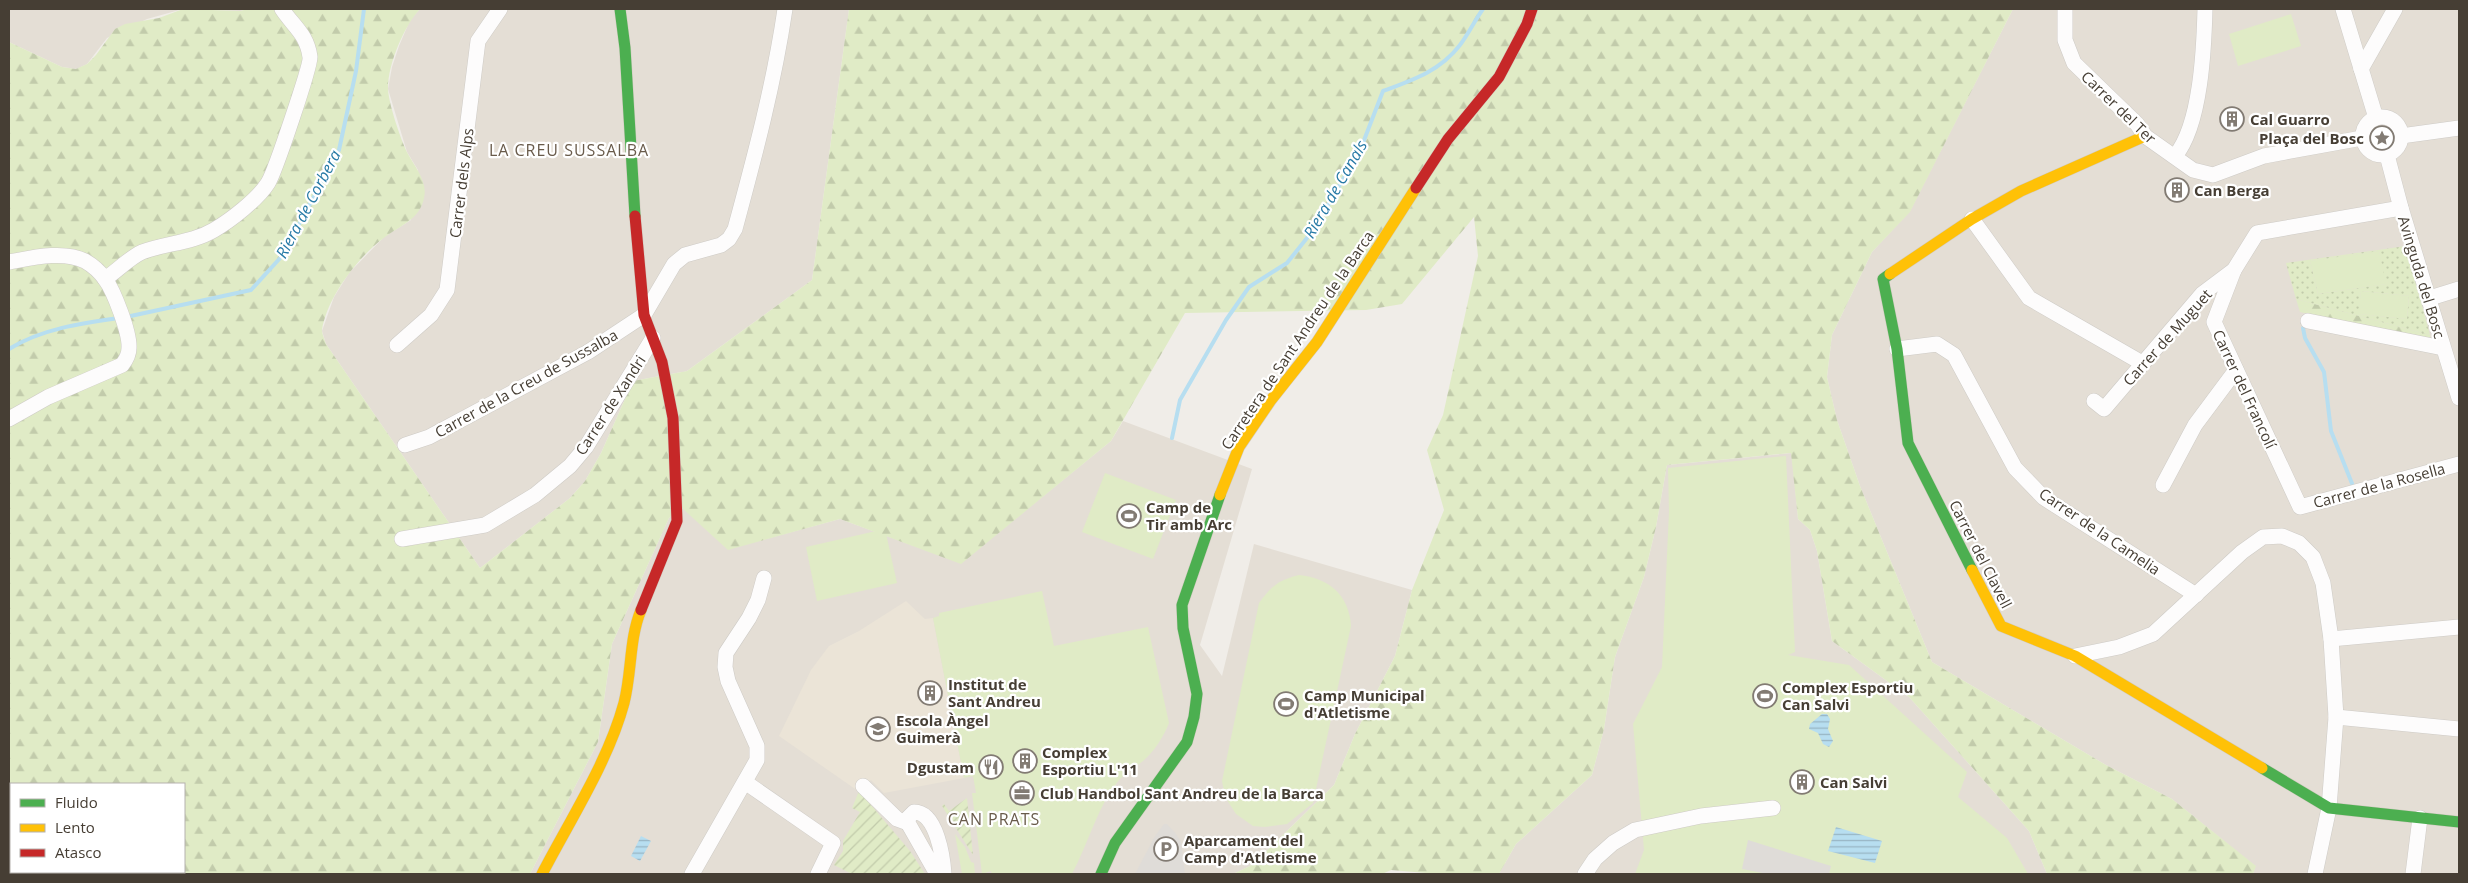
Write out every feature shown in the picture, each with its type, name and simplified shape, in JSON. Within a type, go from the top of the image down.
[{"type":"street","points":[[105,279],[140,253],[171,242],[196,239],[215,230],[245,207],[268,183],[311,58],[302,30],[282,9]]},
{"type":"street","name":"Carrer dels Alps","points":[[397,345],[431,315],[447,290],[478,40],[500,9]]},
{"type":"street","points":[[542,874],[574,817],[614,732],[624,702],[635,624],[670,543],[677,521],[674,418],[662,362],[644,315],[636,242],[625,48],[620,9]]},
{"type":"street","name":"Carrer de la Creu de Sussalba","points":[[404,444],[429,437],[479,412],[588,352],[644,315],[674,264],[685,254],[721,245],[729,239],[735,228],[765,121],[776,71],[785,9]]},
{"type":"street","name":"Carretera de Sant Andreu de la Barca","points":[[1101,874],[1115,843],[1187,742],[1194,718],[1197,694],[1183,628],[1182,605],[1224,484],[1239,447],[1271,400],[1317,342],[1438,154],[1499,77],[1527,24],[1532,9]]},
{"type":"street","name":"Carrer del Ter","points":[[2065,9],[2065,40],[2074,63],[2137,124],[2145,136],[2193,170],[2213,175],[2264,156],[2362,138]]},
{"type":"street","points":[[2174,156],[2186,139],[2195,106],[2204,49],[2205,9]]},
{"type":"street","points":[[2343,9],[2376,118]]},
{"type":"street","points":[[2361,69],[2395,9]]},
{"type":"street","points":[[2376,118],[2388,118],[2393,121],[2401,130],[2401,136],[2397,148],[2387,155],[2371,153],[2362,138],[2365,126],[2376,118]]},
{"type":"street","points":[[2401,136],[2459,128]]},
{"type":"street","points":[[2142,364],[2028,298],[1972,219],[2021,191],[2145,136]]},
{"type":"street","name":"Avinguda del Bosc","points":[[2387,155],[2401,208],[2459,398]]},
{"type":"street","name":"Carrer de Muguet","points":[[2094,401],[2104,409],[2202,294],[2234,270],[2257,233],[2401,208]]},
{"type":"street","name":"Carrer del Clavell","points":[[1972,219],[1883,279],[1897,349],[1908,443],[2001,626],[2075,656],[2329,808]]},
{"type":"street","points":[[9,262],[46,257],[74,257],[85,261],[105,279],[113,293],[130,347],[122,365],[48,397],[9,419]]},
{"type":"street","name":"Carrer del Francolí","points":[[2234,270],[2214,322],[2300,507]]},
{"type":"street","points":[[2430,298],[2459,289]]},
{"type":"street","points":[[2308,321],[2443,348]]},
{"type":"street","name":"Carrer de Xandri","points":[[402,539],[485,525],[535,495],[570,466],[586,447],[653,338]]},
{"type":"street","name":"Carrer de la Camelia","points":[[1897,349],[1936,344],[1954,355],[2015,468],[2044,498],[2196,595]]},
{"type":"street","points":[[2163,485],[2195,425],[2236,370]]},
{"type":"street","name":"Carrer de la Rosella","points":[[2300,507],[2459,464]]},
{"type":"street","points":[[2075,656],[2120,647],[2153,634],[2242,552],[2264,537],[2282,536],[2299,543],[2313,557],[2323,583],[2332,639],[2336,716],[2329,808],[2315,874]]},
{"type":"street","points":[[692,874],[757,760],[757,746],[728,681],[725,667],[726,653],[758,600],[764,578]]},
{"type":"street","points":[[2332,639],[2459,627]]},
{"type":"street","points":[[2336,716],[2459,729]]},
{"type":"street","points":[[745,782],[833,842],[818,874]]},
{"type":"street","points":[[863,786],[897,819],[908,823],[937,874]]},
{"type":"street","points":[[1585,874],[1595,859],[1613,843],[1635,830],[1701,816],[1773,808]]},
{"type":"street","points":[[2329,808],[2459,822]]},
{"type":"street","points":[[908,823],[912,813],[920,812],[934,828],[941,846],[944,874]]},
{"type":"street","points":[[2413,874],[2420,818]]},
{"type":"shaded area","points":[[9,9],[183,9],[147,19],[107,38],[87,64],[77,69],[62,67],[9,42]]},
{"type":"shaded area","points":[[183,9],[248,9],[240,11]]},
{"type":"shaded area","points":[[420,9],[849,9],[812,280],[687,371],[633,381],[601,453],[585,481],[570,498],[480,568],[326,344],[322,331],[334,297],[349,273],[384,237],[411,220],[418,170],[407,152],[388,89],[392,67],[399,46],[410,20]]},
{"type":"shaded area","points":[[2013,9],[2459,9],[2459,874],[2253,874],[2255,866],[2172,799],[2106,765],[1932,662],[1860,486],[1837,420],[1827,377],[1832,335],[1872,252],[1910,211]]},
{"type":"shaded area","points":[[1123,421],[1252,469],[1200,645],[1222,676],[1254,544],[1412,590],[1395,656],[1355,734],[1334,785],[1252,865],[1233,874],[530,874],[598,742],[612,644],[669,518],[682,507],[728,549],[840,519],[961,563],[1111,441]]},
{"type":"shaded area","name":"Complex Esportiu Can Salvi","points":[[1792,453],[1798,519],[1810,530],[1817,551],[1832,641],[1909,697],[2029,831],[2047,874],[1499,874],[1516,844],[1592,775],[1604,729],[1615,657],[1644,577],[1656,527],[1667,465]]},
{"type":"shaded area","points":[[906,601],[925,619],[933,618],[964,778],[884,793],[871,780],[858,791],[779,736],[811,670],[829,646],[859,631]]},
{"type":"shaded area","name":"Aparcament del Camp d'Atletisme","points":[[1164,824],[1167,824],[1181,842],[1185,874],[1135,874],[1155,836]]},
{"type":"shaded area","points":[[1748,840],[1831,866],[1829,874],[1768,874],[1742,869]]},
{"type":"green space","points":[[183,9],[240,11],[248,9],[420,9],[408,25],[398,46],[391,68],[388,88],[392,112],[402,140],[423,180],[425,192],[422,205],[414,217],[375,245],[355,266],[330,304],[322,332],[326,344],[480,568],[570,498],[585,481],[601,453],[633,381],[687,371],[812,280],[849,9],[2013,9],[1910,212],[1872,252],[1832,335],[1827,377],[1837,420],[1860,486],[1932,662],[2106,765],[2172,799],[2256,866],[2253,874],[2047,874],[2029,831],[1909,697],[1832,641],[1817,551],[1810,530],[1798,519],[1791,453],[1667,465],[1656,527],[1644,577],[1615,657],[1604,729],[1592,775],[1516,844],[1499,874],[1438,874],[1391,870],[1382,874],[1233,874],[1252,865],[1334,785],[1355,734],[1395,656],[1412,590],[1444,510],[1427,450],[1443,415],[1478,256],[1474,217],[1402,304],[1366,310],[1185,313],[1111,441],[961,564],[840,519],[728,550],[682,508],[669,518],[612,644],[598,742],[530,874],[9,874],[9,42],[62,67],[76,69],[87,64],[115,29],[125,24],[159,18]]},
{"type":"green space","points":[[2291,14],[2301,46],[2238,66],[2229,34]]},
{"type":"green space","points":[[2406,246],[2430,335],[2296,299],[2286,263]],"holes":[[[2379,251],[2386,284],[2318,294],[2310,261]],[[2361,291],[2409,296],[2407,319],[2359,314]]]},
{"type":"green space","points":[[2379,251],[2387,284],[2318,294],[2310,261]]},
{"type":"green space","points":[[2361,291],[2409,296],[2407,319],[2358,314]]},
{"type":"green space","points":[[2296,299],[2430,335],[2431,342],[2300,312]]},
{"type":"green space","name":"Complex Esportiu Can Salvi","points":[[1786,456],[1795,652],[1788,655],[1849,665],[1967,772],[1958,797],[2007,838],[2028,874],[1635,874],[1644,850],[1633,724],[1662,667],[1669,511],[1668,468]]},
{"type":"green space","name":"Camp de Tir amb Arc","points":[[1105,473],[1176,500],[1153,559],[1082,532]]},
{"type":"green space","points":[[885,529],[897,583],[817,601],[806,547]]},
{"type":"green space","name":"Camp Municipal d'Atletisme","points":[[1299,575],[1320,580],[1336,590],[1346,605],[1351,626],[1313,803],[1287,824],[1265,827],[1253,826],[1236,814],[1225,797],[1222,781],[1259,603],[1276,584]]},
{"type":"green space","points":[[1042,591],[1054,646],[1148,627],[1169,723],[1151,753],[1122,777],[1109,794],[1072,874],[992,874],[991,871],[982,874],[972,793],[976,793],[973,776],[964,778],[933,618],[939,616],[939,613]]},
{"type":"green space","points":[[859,791],[910,851],[925,874],[852,874],[834,865],[843,851],[843,841],[860,812],[852,808]]},
{"type":"green space","points":[[967,798],[973,855],[942,806],[944,804],[949,811]]},
{"type":"green space","points":[[955,834],[965,847],[971,862],[974,863],[975,874],[962,874]]},
{"type":"water","points":[[1822,714],[1827,714],[1830,719],[1828,729],[1833,741],[1829,747],[1823,744],[1818,733],[1809,729],[1810,724]]},
{"type":"water","points":[[1836,827],[1882,841],[1875,863],[1828,851]]},
{"type":"water","points":[[641,836],[651,841],[640,861],[631,856]]},
{"type":"waterway","name":"Riera de Corbera","points":[[126,317],[251,290],[282,256],[339,150],[356,71],[364,9]]},
{"type":"waterway","name":"Riera de Canals","points":[[1172,438],[1180,400],[1226,320],[1249,287],[1287,263],[1315,228],[1361,148],[1383,91],[1425,74],[1444,62],[1460,45],[1483,9]]},
{"type":"waterway","name":"Riera de Corbera","points":[[9,349],[34,336],[48,332],[119,318]]},
{"type":"waterway","points":[[2303,328],[2305,338],[2324,372],[2331,431],[2353,486]]},
{"type":"traffic: fast","points":[[620,9],[625,48],[635,216]]},
{"type":"traffic: fast","points":[[1890,274],[1883,279],[1897,349],[1908,443],[1972,570]]},
{"type":"traffic: fast","points":[[1101,874],[1115,843],[1187,742],[1194,717],[1197,694],[1183,628],[1182,605],[1220,495]]},
{"type":"traffic: fast","points":[[2262,768],[2329,808],[2459,822]]},
{"type":"traffic: slow","points":[[1890,274],[1972,219],[2021,191],[2145,136]]},
{"type":"traffic: slow","points":[[1220,495],[1239,447],[1271,400],[1317,342],[1416,188]]},
{"type":"traffic: slow","points":[[1972,570],[2001,626],[2075,656],[2262,768]]},
{"type":"traffic: slow","points":[[542,874],[598,769],[617,725],[627,691],[634,632],[641,610]]},
{"type":"traffic: jam","points":[[1416,188],[1448,139],[1499,77],[1527,24],[1532,9]]},
{"type":"traffic: jam","points":[[635,216],[644,315],[662,362],[673,418],[677,521],[641,610]]},
{"type":"place","name":"Cal Guarro","points":[[2232,119]]},
{"type":"place","name":"Plaça del Bosc","points":[[2382,138]]},
{"type":"place","name":"Can Berga","points":[[2177,190]]},
{"type":"place","name":"Camp de Tir amb Arc","points":[[1129,516]]},
{"type":"place","name":"Institut de Sant Andreu","points":[[930,693]]},
{"type":"place","name":"Complex Esportiu Can Salvi","points":[[1765,696]]},
{"type":"place","name":"Camp Municipal d'Atletisme","points":[[1286,704]]},
{"type":"place","name":"Escola Àngel Guimerà","points":[[878,729]]},
{"type":"place","name":"Complex Esportiu L'11","points":[[1025,761]]},
{"type":"place","name":"Dgustam","points":[[991,767]]},
{"type":"place","name":"Can Salvi","points":[[1802,782]]},
{"type":"place","name":"Club Handbol Sant Andreu de la Barca","points":[[1022,793]]},
{"type":"place","name":"Aparcament del Camp d'Atletisme","points":[[1166,849]]},
{"type":"district","name":"LA CREU SUSSALBA","points":[[569,150]]},
{"type":"district","name":"CAN PRATS","points":[[994,819]]}]
